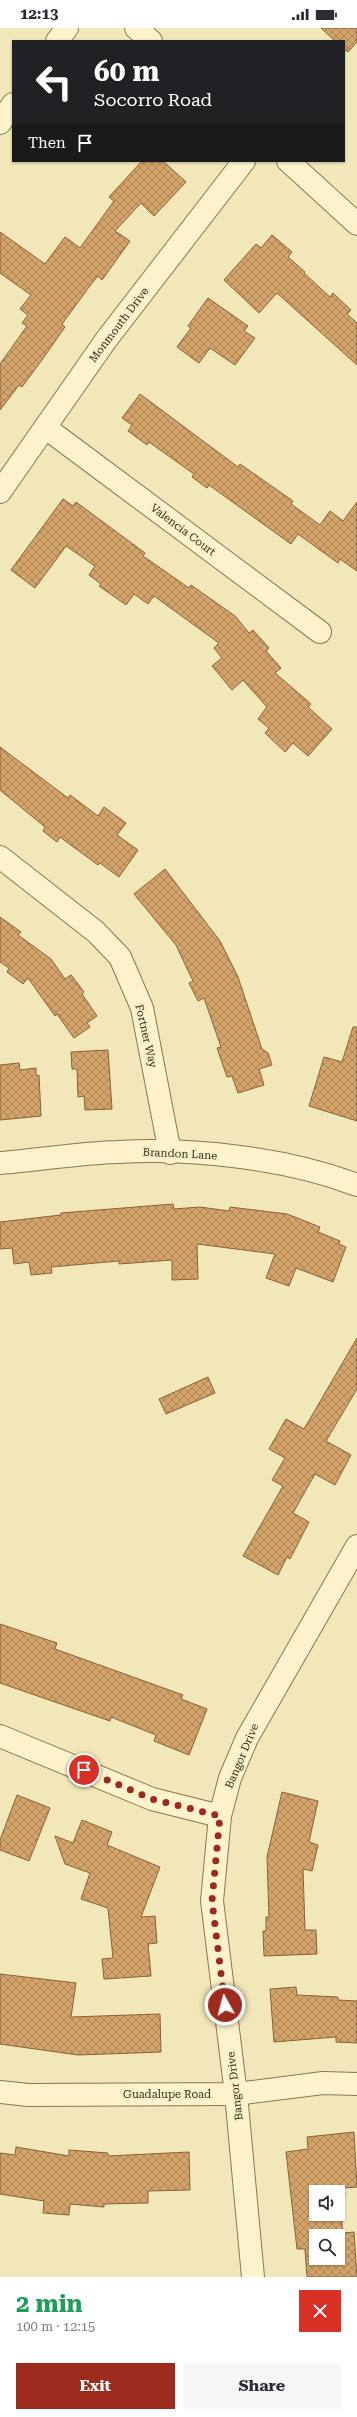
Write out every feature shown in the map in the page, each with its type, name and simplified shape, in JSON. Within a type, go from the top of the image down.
[{"type":"street","points":[[58,40],[67,28]]},
{"type":"street","points":[[136,28],[150,40]]},
{"type":"street","points":[[0,123],[12,105]]},
{"type":"street","name":"Monmouth Drive","points":[[0,492],[106,340],[243,162]]},
{"type":"street","points":[[289,162],[357,224]]},
{"type":"street","name":"Valencia Court","points":[[46,428],[320,632]]},
{"type":"street","name":"Fortner Way","points":[[0,857],[96,932],[120,957],[142,1008],[170,1153]]},
{"type":"street","name":"Brandon Lane","points":[[0,1163],[118,1152],[170,1153],[250,1158],[338,1178],[357,1185]]},
{"type":"street","name":"Bangor Drive","points":[[254,2277],[236,2094],[212,1901],[220,1816],[230,1778],[247,1738],[357,1546]]},
{"type":"street","points":[[0,1736],[152,1799],[220,1816]]},
{"type":"street","name":"Guadalupe Road","points":[[0,2092],[28,2095],[236,2094],[323,2083],[357,2084]]},
{"type":"building","points":[[321,28],[357,28],[357,42],[348,52],[345,50],[345,40],[334,40]]},
{"type":"building","points":[[141,162],[164,162],[186,182],[154,216],[141,203],[115,231],[130,241],[102,280],[98,276],[89,287],[62,324],[65,327],[44,357],[22,387],[19,385],[0,410],[0,364],[27,326],[22,323],[28,315],[20,309],[31,295],[0,273],[0,232],[45,264],[65,237],[80,248],[114,201],[109,197]]},
{"type":"building","points":[[272,235],[292,252],[288,257],[305,272],[304,273],[330,297],[333,293],[351,310],[347,314],[357,323],[357,365],[277,293],[259,313],[224,280],[256,244],[261,248]]},
{"type":"building","points":[[208,298],[248,326],[244,331],[255,338],[235,365],[210,348],[199,363],[177,347],[191,328],[188,326]]},
{"type":"building","points":[[140,394],[238,467],[240,464],[293,501],[291,504],[320,525],[330,511],[343,521],[357,502],[357,571],[340,559],[338,563],[298,534],[291,544],[209,485],[207,488],[192,477],[194,474],[149,442],[147,445],[128,431],[132,425],[122,418]]},
{"type":"building","points":[[63,499],[73,506],[76,502],[145,553],[143,556],[189,588],[191,585],[235,616],[249,633],[253,630],[269,648],[266,651],[281,668],[275,673],[311,704],[308,707],[332,729],[308,756],[293,743],[285,752],[265,733],[269,728],[258,719],[267,707],[243,680],[232,690],[212,666],[222,658],[214,648],[219,643],[154,596],[148,604],[134,594],[126,605],[99,586],[101,584],[89,575],[95,566],[66,546],[35,588],[11,570]]},
{"type":"building","points":[[0,747],[68,798],[70,795],[98,816],[104,807],[126,823],[117,835],[138,850],[119,877],[100,863],[98,865],[60,837],[57,842],[43,831],[45,827],[0,790]]},
{"type":"building","points":[[165,869],[220,941],[238,977],[262,1049],[268,1053],[272,1065],[259,1069],[264,1085],[238,1093],[232,1076],[227,1077],[217,1048],[221,1047],[204,998],[198,1001],[189,983],[193,981],[176,945],[134,894]]},
{"type":"building","points":[[0,917],[21,932],[18,935],[51,959],[65,979],[71,975],[84,992],[82,994],[97,1016],[87,1023],[90,1027],[74,1038],[57,1014],[55,1016],[28,978],[23,984],[7,972],[9,968],[0,962]]},
{"type":"building","points":[[353,1027],[357,1027],[357,1121],[309,1106],[324,1057],[342,1062]]},
{"type":"building","points":[[108,1050],[112,1109],[85,1110],[84,1096],[78,1097],[77,1069],[72,1069],[71,1052]]},
{"type":"building","points":[[19,1063],[20,1070],[36,1068],[36,1076],[39,1075],[41,1116],[0,1120],[0,1065]]},
{"type":"building","points":[[173,1204],[174,1209],[200,1207],[229,1211],[230,1207],[287,1214],[320,1227],[318,1232],[340,1241],[339,1244],[346,1247],[333,1282],[296,1268],[289,1286],[266,1278],[275,1254],[197,1244],[198,1279],[172,1280],[172,1260],[119,1264],[119,1261],[51,1267],[52,1273],[31,1275],[29,1262],[14,1264],[12,1248],[0,1249],[0,1222],[61,1215],[61,1213]]},
{"type":"building","points":[[357,1338],[357,1389],[326,1441],[351,1455],[335,1485],[315,1474],[293,1513],[309,1522],[290,1559],[287,1557],[278,1575],[243,1556],[283,1486],[272,1480],[285,1458],[269,1449],[286,1419],[304,1429]]},
{"type":"building","points":[[208,1377],[215,1393],[166,1414],[159,1399]]},
{"type":"building","points":[[0,1624],[57,1643],[55,1649],[183,1695],[181,1699],[207,1709],[189,1755],[154,1741],[156,1735],[111,1717],[110,1721],[0,1683]]},
{"type":"building","points":[[282,1792],[318,1801],[309,1842],[318,1845],[312,1871],[303,1869],[305,1930],[316,1930],[317,1954],[264,1956],[263,1931],[266,1931],[266,1917],[269,1917],[267,1857]]},
{"type":"building","points":[[17,1795],[50,1808],[29,1861],[0,1850],[0,1840]]},
{"type":"building","points":[[82,1820],[112,1832],[107,1845],[160,1867],[141,1917],[155,1916],[157,1943],[148,1944],[151,1976],[104,1979],[102,1959],[113,1958],[108,1908],[81,1899],[90,1873],[65,1864],[55,1836],[73,1843]]},
{"type":"building","points":[[0,1974],[76,1983],[71,2017],[160,2014],[161,2052],[78,2055],[0,2044]]},
{"type":"building","points":[[296,1987],[297,1995],[338,1997],[338,2000],[357,2001],[357,2043],[336,2042],[336,2037],[274,2042],[270,1989]]},
{"type":"building","points":[[354,2132],[357,2187],[345,2188],[345,2185],[309,2185],[309,2221],[342,2221],[343,2229],[309,2229],[309,2265],[345,2265],[345,2233],[354,2232],[357,2277],[307,2277],[305,2249],[297,2249],[286,2152],[308,2149],[307,2137]]},
{"type":"building","points":[[16,2147],[69,2156],[69,2150],[108,2153],[108,2156],[189,2152],[190,2190],[148,2191],[148,2203],[104,2204],[104,2207],[70,2204],[69,2215],[43,2213],[44,2201],[0,2194],[0,2153],[15,2155]]},
{"type":"route","points":[[84,1770],[152,1799],[220,1816],[212,1901],[225,2005]]}]
